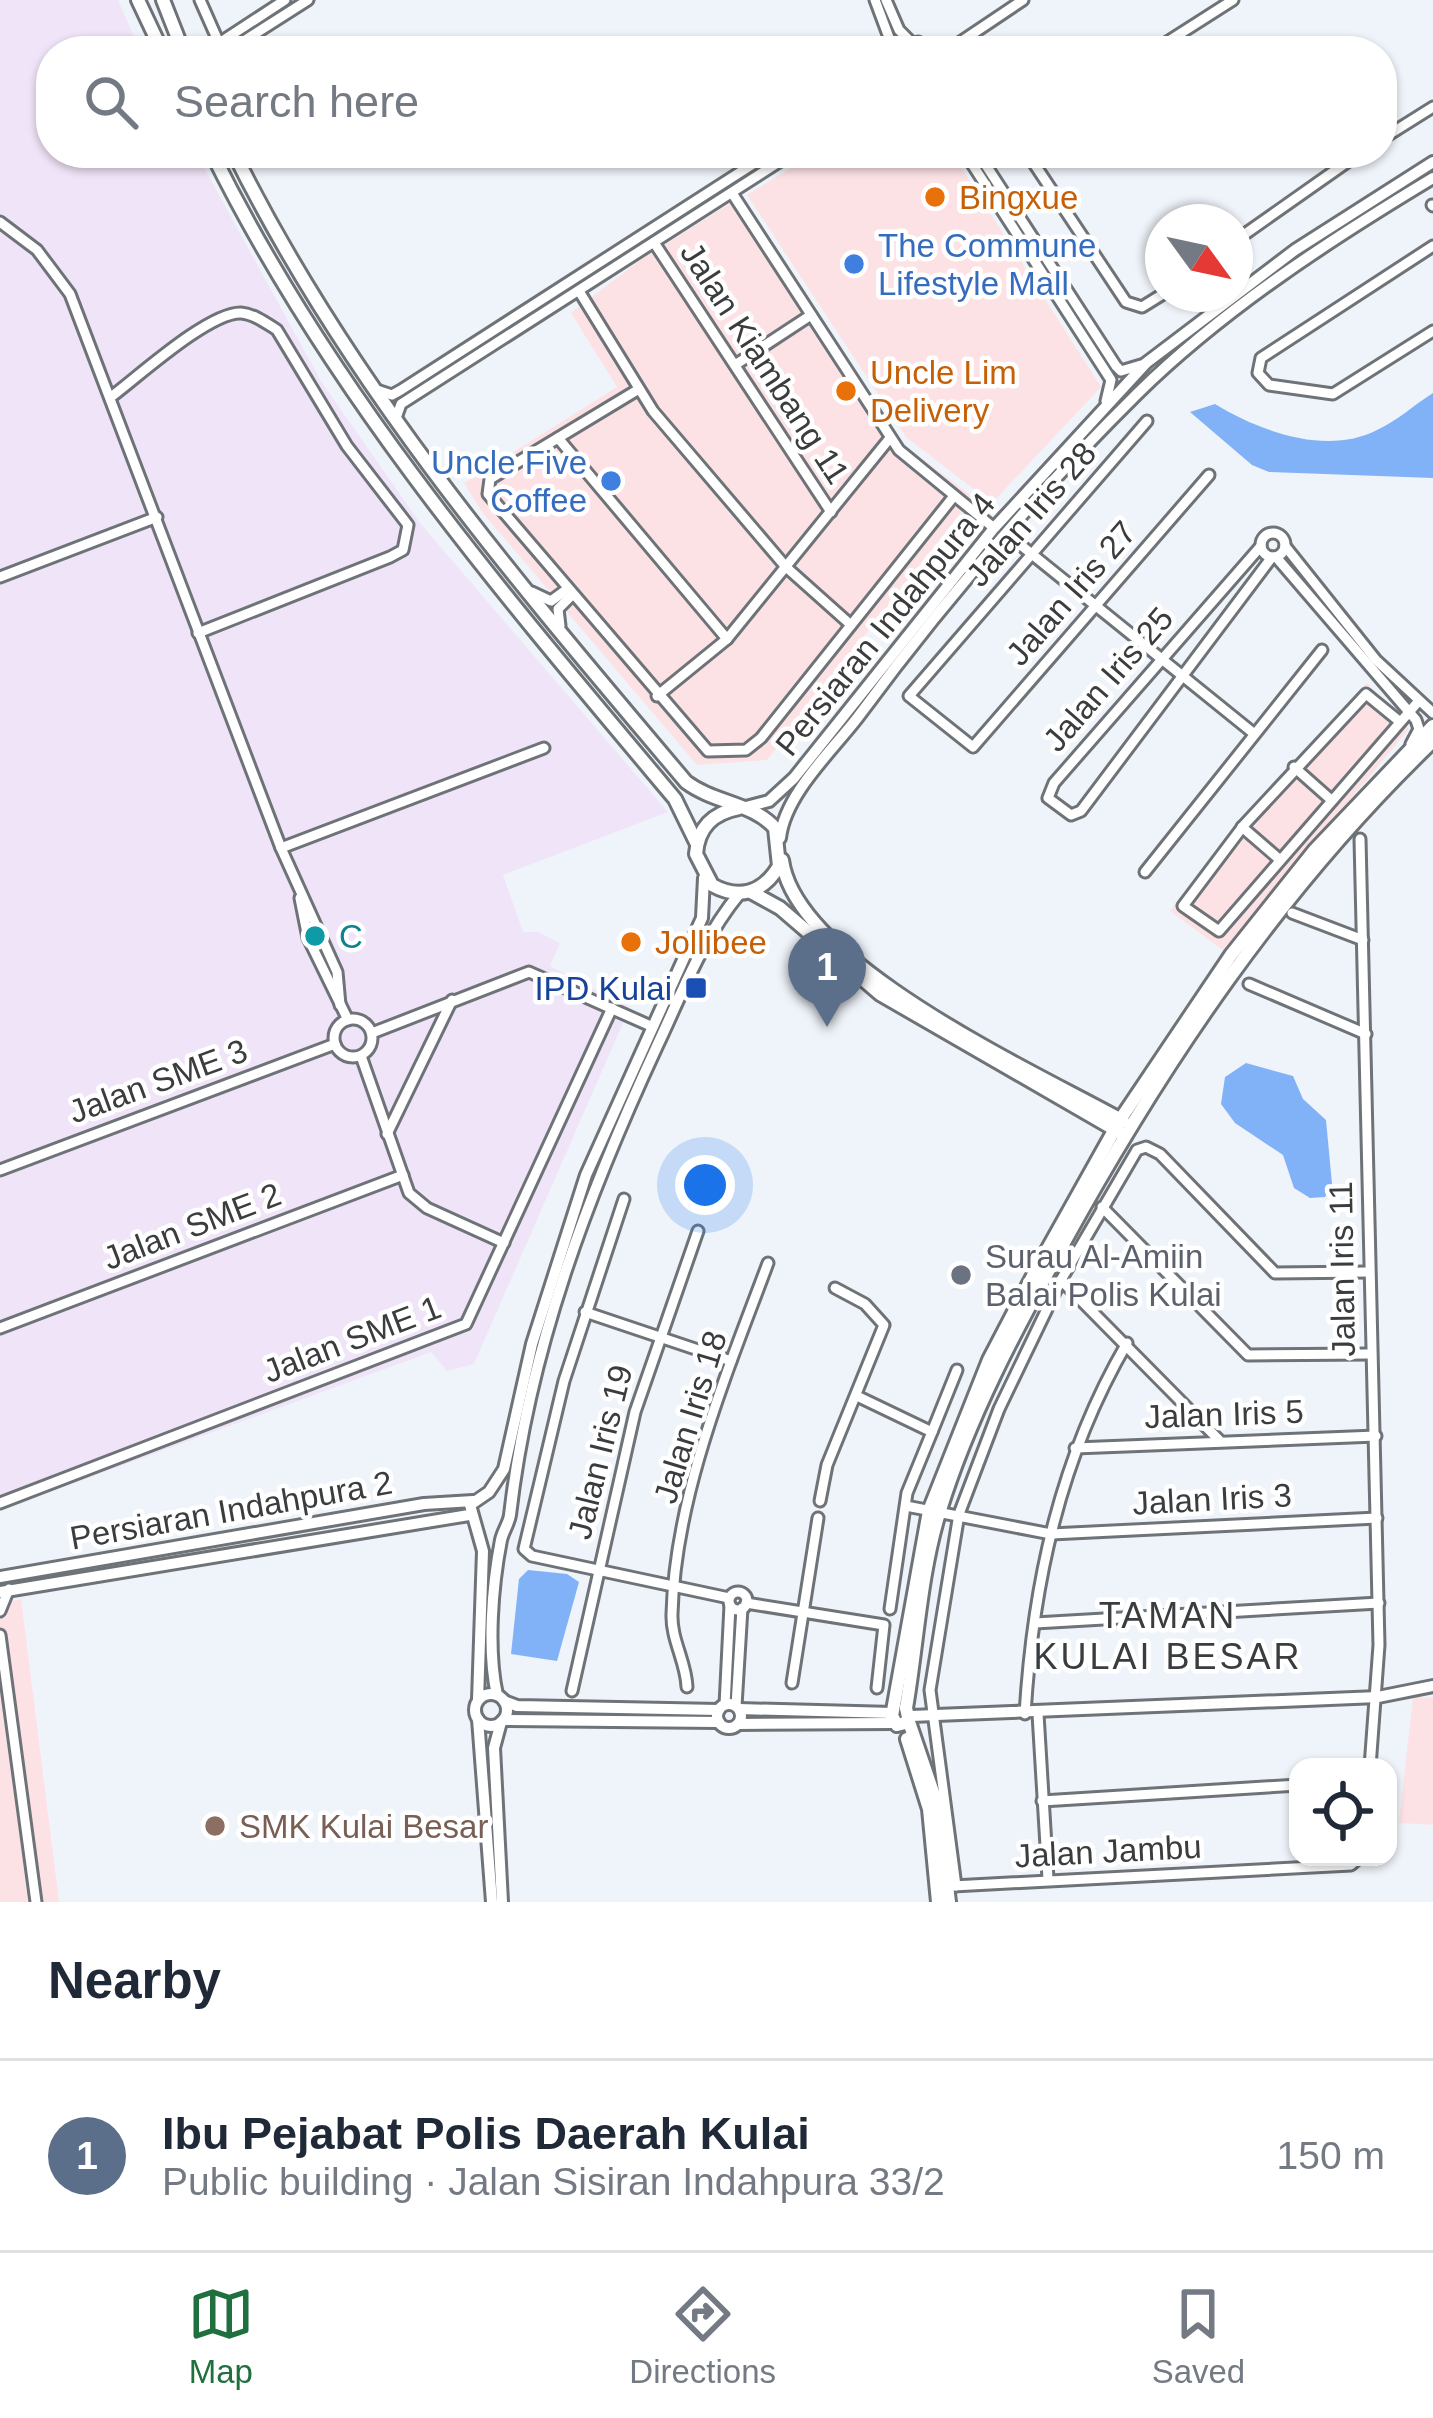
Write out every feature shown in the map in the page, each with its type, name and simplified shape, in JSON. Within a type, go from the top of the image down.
[{"type":"main road","points":[[138,0],[155,36]]},
{"type":"main road","points":[[163,0],[179,36]]},
{"type":"main road","points":[[220,168],[266,253],[386,443],[472,559],[674,799],[697,843],[703,874],[724,892],[745,893],[780,908],[880,994],[1122,1127]]},
{"type":"main road","points":[[243,168],[395,423],[518,582],[686,782],[765,818],[781,847],[785,882],[801,911],[886,984],[1122,1127]]},
{"type":"main road","points":[[938,1902],[929,1809],[901,1717],[934,1512],[989,1360],[1122,1127],[1264,911],[1433,726]]},
{"type":"main road","points":[[1122,1127],[1292,893],[1433,741]]},
{"type":"main road","points":[[697,843],[712,818],[739,808]]},
{"type":"main road","points":[[745,893],[772,878],[781,847]]},
{"type":"main road","points":[[901,1717],[937,1804],[952,1886],[949,1902]]},
{"type":"street","points":[[200,0],[218,36]]},
{"type":"street","points":[[238,36],[285,0]]},
{"type":"street","points":[[243,36],[308,0]]},
{"type":"street","points":[[875,0],[891,36]]},
{"type":"street","points":[[886,0],[908,36]]},
{"type":"street","points":[[969,36],[1023,0]]},
{"type":"street","points":[[1177,36],[1233,0]]},
{"type":"street","points":[[1397,130],[1433,107]]},
{"type":"street","name":"Persiaran Indahpura 4","points":[[739,808],[782,792],[994,528],[1146,363],[1295,250],[1433,162]]},
{"type":"street","points":[[372,387],[384,394],[401,390],[747,168]]},
{"type":"street","points":[[395,423],[401,404],[770,168]]},
{"type":"street","points":[[974,168],[1111,380],[1113,389],[1097,416]]},
{"type":"street","points":[[988,168],[1115,366],[1121,371],[1146,363]]},
{"type":"street","points":[[1037,168],[1126,302],[1145,305]]},
{"type":"street","points":[[1253,228],[1339,168]]},
{"type":"street","name":"Persiaran Indahpura 4","points":[[781,847],[784,818],[882,684],[1007,534],[1138,393],[1303,260],[1433,178]]},
{"type":"street","points":[[732,193],[890,438],[994,528]]},
{"type":"street","points":[[0,222],[37,250],[70,294],[281,848],[337,972],[340,1005],[348,1020]]},
{"type":"street","name":"Jalan Kiambang 11","points":[[655,244],[830,512]]},
{"type":"street","points":[[1433,246],[1262,358],[1258,373],[1269,386],[1334,394],[1433,332]]},
{"type":"street","points":[[579,291],[640,389],[786,567],[851,626]]},
{"type":"street","points":[[111,397],[219,317],[242,313],[260,319],[277,329],[347,446],[408,525],[403,550],[390,557],[198,633]]},
{"type":"street","points":[[735,365],[811,315]]},
{"type":"street","points":[[640,389],[490,478],[488,494],[700,748],[746,750],[754,745],[954,496]]},
{"type":"street","name":"Jalan Iris 28","points":[[973,747],[909,696],[1147,421]]},
{"type":"street","points":[[559,438],[728,639]]},
{"type":"street","points":[[657,696],[728,639],[890,438]]},
{"type":"street","name":"Jalan Iris 27","points":[[973,747],[1209,475]]},
{"type":"street","points":[[0,577],[157,517]]},
{"type":"street","points":[[1409,748],[1419,729],[1413,707],[1274,533],[1261,546],[1413,707],[1433,713]]},
{"type":"street","points":[[1007,534],[1252,732]]},
{"type":"street","name":"Jalan Iris 25","points":[[1261,546],[1054,783],[1048,798],[1071,815],[1081,812],[1285,546]]},
{"type":"street","points":[[1234,578],[1248,590]]},
{"type":"street","points":[[518,582],[547,601],[569,593]]},
{"type":"street","points":[[566,639],[557,612],[569,593]]},
{"type":"street","points":[[1145,872],[1252,732],[1322,650]]},
{"type":"street","points":[[1399,722],[1366,694],[1242,827],[1183,906],[1219,931],[1329,798],[1413,707]]},
{"type":"street","points":[[281,848],[544,748]]},
{"type":"street","points":[[1294,767],[1329,798]]},
{"type":"street","points":[[1242,827],[1279,859]]},
{"type":"street","name":"Jalan Iris 11","points":[[1360,839],[1369,1354],[1376,1436],[1379,1603],[1378,1697],[1371,1758]]},
{"type":"street","points":[[492,1902],[478,1719],[483,1551],[469,1515],[472,1501],[489,1492],[503,1469],[557,1255],[592,1160],[706,907],[703,874]]},
{"type":"street","points":[[502,1902],[494,1748],[502,1721],[495,1612],[508,1504],[542,1344],[580,1220],[708,935],[745,893]]},
{"type":"street","points":[[1292,913],[1363,940]]},
{"type":"street","points":[[372,1033],[529,972],[653,1027]]},
{"type":"street","points":[[1249,984],[1366,1034]]},
{"type":"street","points":[[387,1134],[452,1000]]},
{"type":"street","name":"Jalan SME 1","points":[[0,1503],[452,1331],[475,1312],[612,1008]]},
{"type":"street","points":[[348,1020],[362,1022],[372,1033],[368,1050],[361,1056],[346,1056],[335,1044],[336,1030],[348,1020]]},
{"type":"street","name":"Jalan SME 3","points":[[0,1170],[335,1044]]},
{"type":"street","points":[[361,1056],[416,1202],[504,1243]]},
{"type":"street","points":[[952,1886],[937,1714],[930,1690],[959,1514],[999,1409],[1061,1280],[1137,1150],[1146,1147],[1160,1154],[1275,1273],[1368,1272]]},
{"type":"street","name":"Jalan SME 2","points":[[0,1328],[403,1175]]},
{"type":"street","points":[[624,1198],[585,1312],[524,1549],[532,1556],[598,1574],[730,1602]]},
{"type":"street","points":[[1102,1207],[1248,1355],[1369,1354]]},
{"type":"street","name":"Jalan Iris 19","points":[[572,1691],[609,1506],[658,1336],[698,1231]]},
{"type":"street","name":"Jalan Iris 18","points":[[687,1687],[671,1619],[688,1509],[731,1361],[768,1263]]},
{"type":"street","points":[[1061,1280],[1219,1440]]},
{"type":"street","points":[[820,1502],[827,1465],[859,1397],[884,1325],[865,1304],[836,1288]]},
{"type":"street","points":[[585,1312],[731,1361]]},
{"type":"street","points":[[1048,1880],[1031,1714],[1035,1623],[1051,1534],[1075,1448],[1127,1343]]},
{"type":"street","points":[[890,1609],[906,1506],[957,1370]]},
{"type":"street","points":[[859,1397],[932,1432]]},
{"type":"street","name":"Jalan Iris 5","points":[[1075,1448],[1376,1436]]},
{"type":"street","points":[[489,1492],[508,1504]]},
{"type":"street","name":"Persiaran Indahpura 2","points":[[1,1576],[424,1504],[472,1501]]},
{"type":"street","name":"Jalan Iris 3","points":[[906,1506],[1051,1534],[1377,1518]]},
{"type":"street","name":"Persiaran Indahpura 2","points":[[5,1590],[469,1515]]},
{"type":"street","points":[[792,1683],[818,1517]]},
{"type":"street","points":[[477,1528],[491,1533],[505,1527]]},
{"type":"street","points":[[0,1611],[5,1590]]},
{"type":"street","points":[[730,1602],[740,1592],[744,1606],[734,1646],[728,1728],[937,1714],[1031,1714],[1378,1697],[1433,1686]]},
{"type":"street","points":[[730,1602],[734,1646]]},
{"type":"street","points":[[1035,1623],[1379,1603]]},
{"type":"street","points":[[744,1606],[884,1625],[877,1688]]},
{"type":"street","points":[[0,1636],[14,1709],[36,1902]]},
{"type":"street","points":[[908,1662],[932,1666]]},
{"type":"street","points":[[478,1700],[501,1698],[517,1706],[901,1717]]},
{"type":"street","points":[[0,1712],[14,1709]]},
{"type":"street","points":[[478,1719],[487,1726],[502,1721],[727,1710]]},
{"type":"street","points":[[727,1710],[738,1724]]},
{"type":"street","name":"Jalan Jambu","points":[[1042,1801],[1289,1786]]},
{"type":"street","name":"Jalan Jambu","points":[[952,1886],[1331,1866]]},
{"type":"shaded area","points":[[0,0],[118,0],[134,36],[36,36],[36,168],[204,168],[321,381],[420,523],[668,812],[503,875],[523,932],[538,932],[560,943],[550,966],[630,1007],[474,1364],[447,1371],[431,1352],[0,1510]]},
{"type":"shaded area","points":[[791,168],[962,168],[1101,387],[992,503],[907,438],[747,195]]},
{"type":"shaded area","points":[[737,199],[900,442],[973,497],[767,760],[697,765],[482,512],[464,483],[617,387],[571,313],[643,258]]},
{"type":"shaded area","points":[[1367,683],[1409,729],[1224,951],[1170,911],[1284,771]]},
{"type":"shaded area","points":[[21,1599],[59,1902],[0,1902],[0,1604]]},
{"type":"shaded area","points":[[1413,1697],[1433,1698],[1433,1825],[1399,1823]]},
{"type":"water","points":[[1433,393],[1433,478],[1269,472],[1252,465],[1190,412],[1215,404],[1272,431],[1337,441],[1377,430]]},
{"type":"water","points":[[1246,1063],[1293,1076],[1303,1099],[1326,1120],[1332,1184],[1325,1197],[1310,1198],[1294,1188],[1283,1155],[1235,1123],[1221,1104],[1225,1077]]},
{"type":"water","points":[[528,1570],[567,1574],[579,1582],[557,1661],[511,1654],[519,1579]]},
{"type":"place","name":"Bingxue","points":[[935,197]]},
{"type":"place","name":"The Commune Lifestyle Mall","points":[[854,264]]},
{"type":"place","name":"Uncle Lim Delivery","points":[[846,391]]},
{"type":"place","name":"Uncle Five Coffee","points":[[611,481]]},
{"type":"place","name":"C","points":[[315,936]]},
{"type":"place","name":"Jollibee","points":[[631,942]]},
{"type":"place","name":"IPD Kulai","points":[[696,988]]},
{"type":"place","name":"Ibu Pejabat Polis Daerah Kulai","points":[[827,1027]]},
{"type":"place","name":"Surau Al-Amiin Balai Polis Kulai","points":[[961,1275]]},
{"type":"place","name":"SMK Kulai Besar","points":[[215,1826]]},
{"type":"district","name":"TAMAN KULAI BESAR","points":[[1168,1636]]}]
